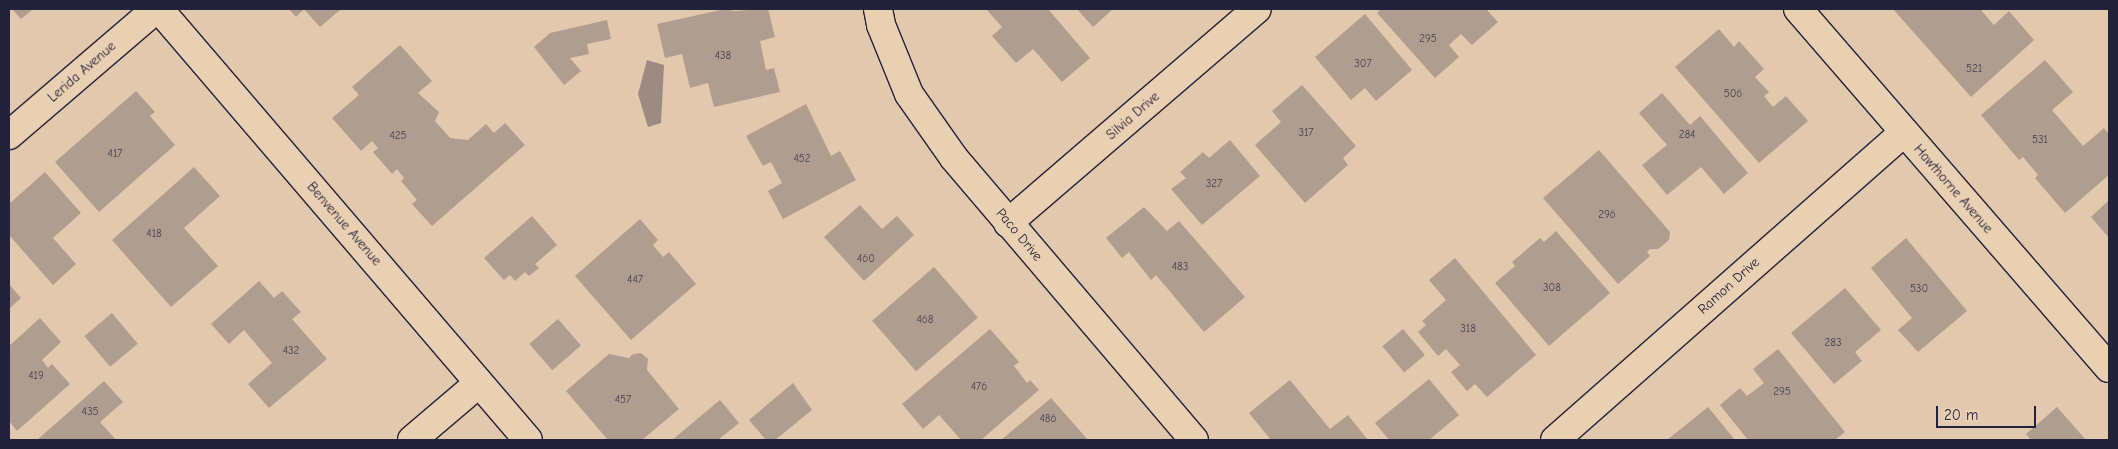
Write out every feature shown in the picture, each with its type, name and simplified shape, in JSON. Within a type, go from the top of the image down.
[{"type":"street","name":"Lerida Avenue","points":[[9,135],[157,9]]},
{"type":"street","name":"Benvenue Avenue","points":[[157,9],[528,440]]},
{"type":"street","name":"Paco Drive","points":[[878,9],[881,25],[909,94],[954,158],[1194,440]]},
{"type":"street","name":"Silvia Drive","points":[[1008,223],[1257,9]]},
{"type":"street","name":"Hawthorne Avenue","points":[[1798,9],[2109,368]]},
{"type":"street","name":"Ramon Drive","points":[[1555,440],[1904,132]]},
{"type":"street","points":[[412,440],[480,383]]},
{"type":"shaded area","points":[[647,60],[664,65],[661,123],[648,127],[638,94]]},
{"type":"building","points":[[12,9],[33,9],[21,19]]},
{"type":"building","points":[[289,9],[304,9],[296,17]]},
{"type":"building","points":[[304,9],[341,9],[320,27]]},
{"type":"building","points":[[725,9],[734,11],[768,9],[775,37],[760,41],[766,70],[774,68],[780,92],[714,107],[708,83],[690,88],[682,54],[665,58],[657,24]]},
{"type":"building","points":[[986,9],[1048,9],[1090,58],[1062,82],[1033,49],[1016,63],[992,36],[1002,27]]},
{"type":"building","points":[[1077,9],[1113,9],[1093,27]]},
{"type":"building","points":[[1381,9],[1486,9],[1498,22],[1472,45],[1461,34],[1449,45],[1459,57],[1435,78],[1377,13]]},
{"type":"building","points":[[1893,9],[1980,9],[1994,25],[2009,11],[2034,40],[1971,97]]},
{"type":"building","points":[[1365,14],[1412,70],[1376,101],[1365,88],[1351,100],[1315,57]]},
{"type":"building","points":[[607,20],[611,39],[587,44],[589,54],[570,58],[581,71],[564,85],[534,47],[550,33]]},
{"type":"building","points":[[1719,29],[1734,47],[1739,41],[1764,69],[1755,77],[1769,92],[1764,96],[1773,107],[1786,96],[1808,121],[1759,163],[1675,67]]},
{"type":"building","points":[[400,45],[432,81],[418,93],[439,112],[435,121],[450,138],[468,140],[486,124],[494,133],[505,123],[525,145],[432,226],[412,204],[417,200],[401,181],[404,178],[397,169],[392,174],[373,152],[378,148],[372,141],[361,151],[332,118],[359,95],[352,87]]},
{"type":"building","points":[[2045,60],[2073,92],[2052,110],[2083,146],[2104,128],[2109,134],[2109,175],[2065,213],[2035,178],[2038,175],[2023,157],[2019,160],[1981,115]]},
{"type":"building","points":[[1302,85],[1356,146],[1343,158],[1348,165],[1305,203],[1255,145],[1281,122],[1272,111]]},
{"type":"building","points":[[136,91],[155,112],[150,116],[175,145],[99,212],[55,162]]},
{"type":"building","points":[[1662,93],[1690,125],[1700,116],[1748,173],[1724,194],[1701,167],[1667,195],[1642,165],[1667,145],[1639,113]]},
{"type":"building","points":[[806,104],[831,156],[840,151],[856,180],[783,219],[768,191],[782,183],[771,162],[763,166],[746,136]]},
{"type":"building","points":[[1230,140],[1260,176],[1202,225],[1171,189],[1186,178],[1180,172],[1203,152],[1209,158]]},
{"type":"building","points":[[1599,150],[1670,232],[1669,240],[1658,249],[1650,249],[1647,252],[1650,256],[1618,284],[1543,198]]},
{"type":"building","points":[[194,167],[220,196],[184,228],[218,266],[171,307],[112,240]]},
{"type":"building","points":[[45,172],[81,213],[53,238],[76,264],[53,285],[9,235],[9,204]]},
{"type":"building","points":[[2109,200],[2109,238],[2091,217]]},
{"type":"building","points":[[860,205],[882,229],[897,216],[914,235],[864,281],[824,237]]},
{"type":"building","points":[[1144,207],[1167,231],[1179,221],[1245,297],[1204,332],[1156,275],[1151,280],[1129,252],[1122,258],[1106,238]]},
{"type":"building","points":[[532,216],[557,245],[535,264],[539,268],[529,276],[525,272],[515,281],[510,275],[504,280],[484,258]]},
{"type":"building","points":[[640,219],[658,240],[653,245],[663,257],[669,252],[696,284],[631,340],[575,276]]},
{"type":"building","points":[[1556,231],[1610,293],[1549,346],[1495,283],[1515,266],[1512,262],[1540,238],[1544,242]]},
{"type":"building","points":[[1906,238],[1967,311],[1918,352],[1898,330],[1912,318],[1871,268]]},
{"type":"building","points":[[1455,258],[1536,355],[1487,397],[1475,384],[1467,391],[1451,372],[1460,365],[1446,349],[1438,356],[1418,332],[1426,325],[1422,321],[1446,300],[1429,280]]},
{"type":"building","points":[[934,267],[978,318],[916,371],[872,321]]},
{"type":"building","points":[[259,281],[274,298],[282,291],[301,312],[292,319],[327,359],[269,408],[248,384],[272,363],[244,330],[229,344],[211,324]]},
{"type":"building","points":[[9,284],[21,298],[9,309]]},
{"type":"building","points":[[1845,288],[1881,330],[1855,352],[1862,361],[1834,384],[1791,333]]},
{"type":"building","points":[[112,313],[138,344],[110,367],[84,336]]},
{"type":"building","points":[[40,318],[61,342],[42,360],[48,368],[52,364],[70,384],[17,431],[9,421],[9,346]]},
{"type":"building","points":[[558,319],[581,345],[552,370],[529,344]]},
{"type":"building","points":[[990,329],[1019,362],[1014,366],[1027,383],[1030,380],[1039,390],[981,440],[961,440],[939,415],[923,429],[902,404]]},
{"type":"building","points":[[1403,329],[1425,355],[1404,372],[1382,346]]},
{"type":"building","points":[[1778,349],[1845,432],[1835,440],[1748,440],[1720,405],[1740,388],[1747,396],[1764,383],[1753,369]]},
{"type":"building","points":[[641,353],[648,359],[647,370],[679,409],[642,440],[608,440],[566,391],[609,354],[629,358],[633,354]]},
{"type":"building","points":[[1429,379],[1459,415],[1429,440],[1389,440],[1375,423]]},
{"type":"building","points":[[1290,380],[1330,429],[1348,415],[1368,440],[1271,440],[1249,413]]},
{"type":"building","points":[[104,381],[123,402],[100,422],[116,440],[37,440]]},
{"type":"building","points":[[793,383],[812,410],[775,440],[766,440],[749,420]]},
{"type":"building","points":[[1051,398],[1088,440],[1001,440]]},
{"type":"building","points":[[720,400],[739,423],[718,440],[672,440]]},
{"type":"building","points":[[1708,407],[1735,440],[1667,440]]},
{"type":"building","points":[[2057,407],[2086,440],[2031,440],[2026,434]]}]
